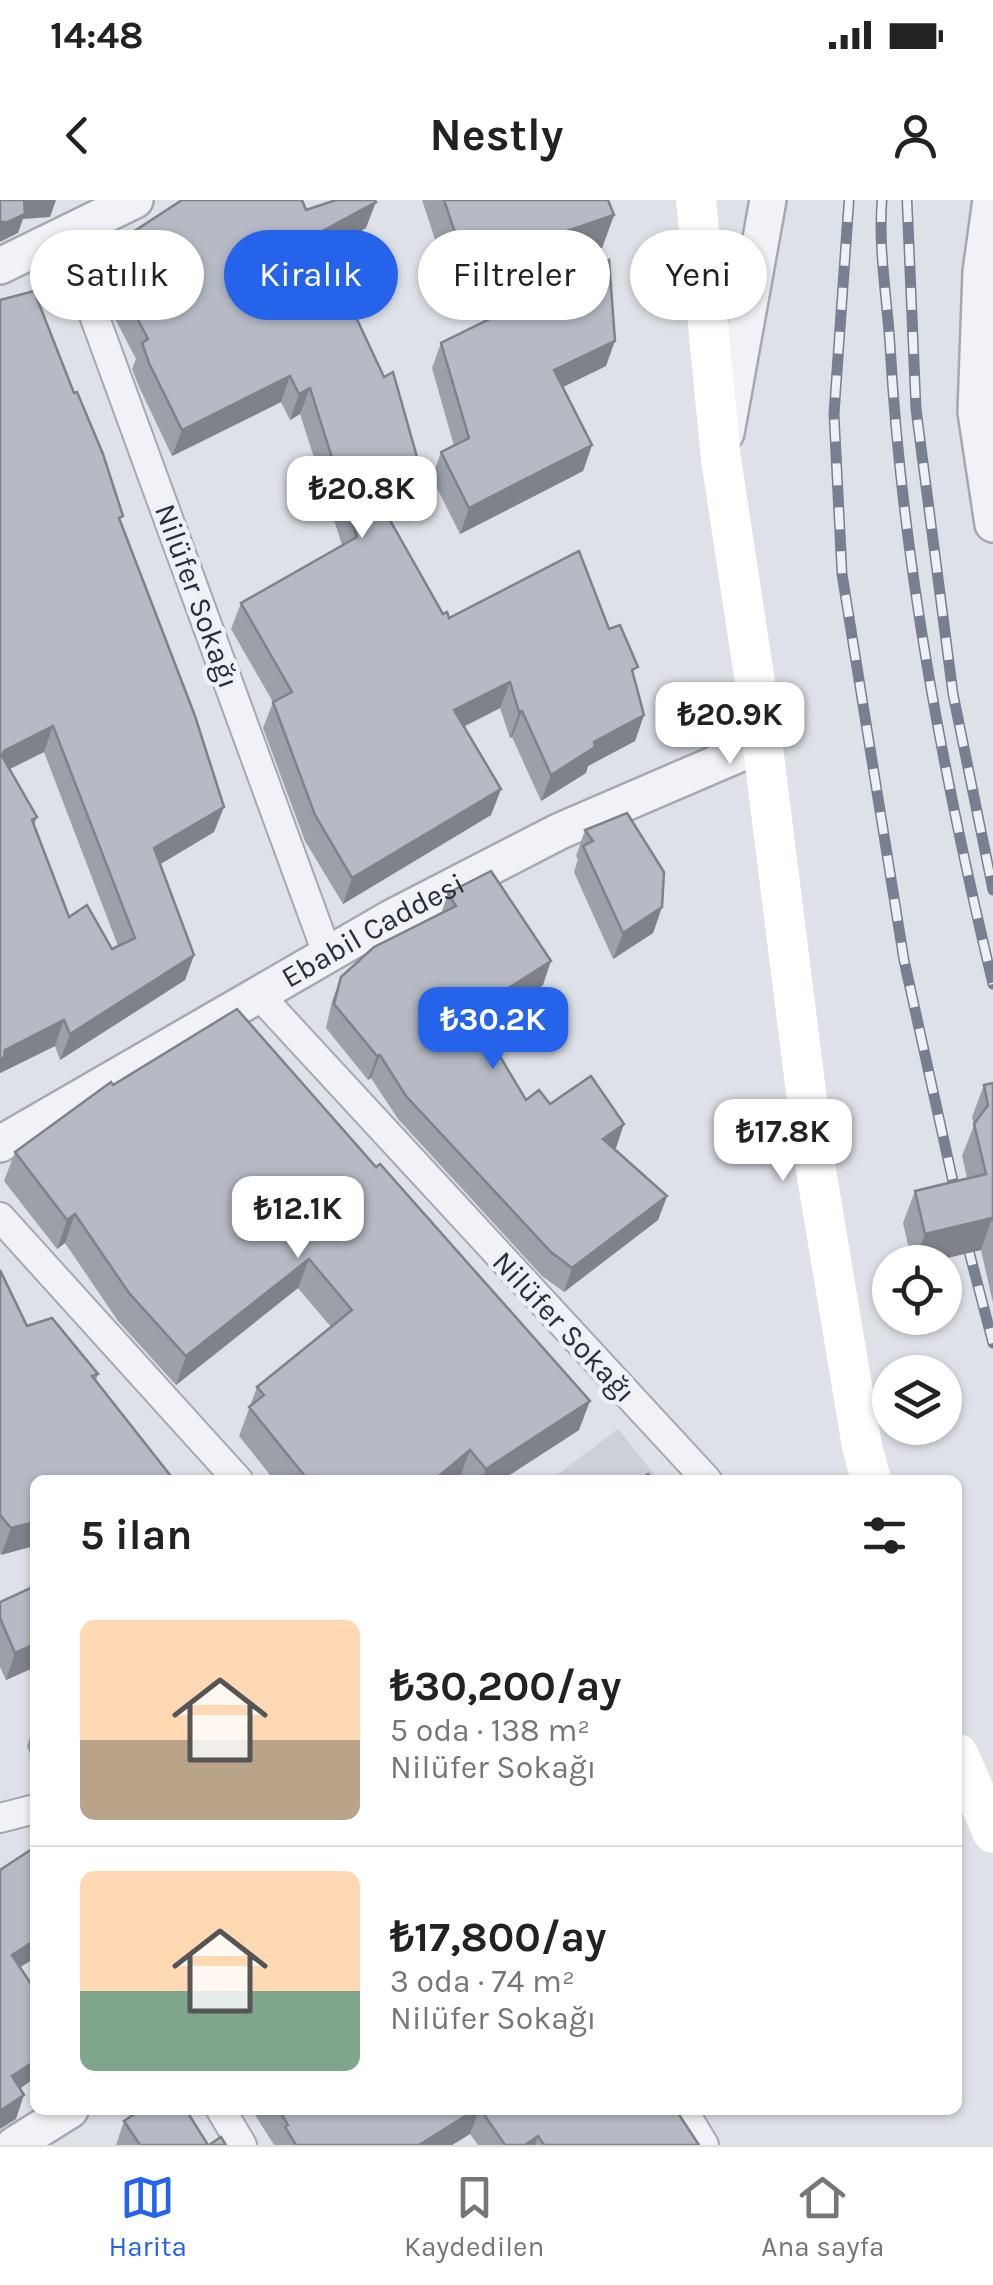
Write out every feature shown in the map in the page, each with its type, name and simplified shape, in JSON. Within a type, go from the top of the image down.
[{"type":"main road","points":[[696,200],[721,458],[815,1164],[862,1446],[871,1475]]},
{"type":"main road","points":[[962,1763],[993,1833]]},
{"type":"street","points":[[77,230],[136,200]]},
{"type":"street","points":[[721,458],[768,200]]},
{"type":"street","points":[[992,200],[981,272],[976,412],[993,524]]},
{"type":"street","points":[[0,266],[30,252]]},
{"type":"street","name":"Nilüfer Sokağı","points":[[96,320],[328,956]]},
{"type":"street","name":"Ebabil Caddesi","points":[[0,1144],[393,917],[560,831],[762,744]]},
{"type":"street","name":"Nilüfer Sokağı","points":[[260,996],[702,1475]]},
{"type":"street","points":[[0,1218],[233,1475]]},
{"type":"street","points":[[0,1818],[30,1810]]},
{"type":"street","points":[[14,2145],[62,2115]]},
{"type":"street","points":[[224,2115],[242,2145]]},
{"type":"street","points":[[687,2115],[704,2145]]},
{"type":"shaded area","points":[[618,1429],[655,1475],[557,1475]]},
{"type":"building","points":[[0,200],[24,200],[25,214],[0,222]]},
{"type":"building","points":[[182,200],[302,200],[306,210],[336,200],[375,200],[324,230],[224,230],[224,320],[357,320],[384,377],[393,372],[417,457],[385,472],[386,485],[374,492],[443,614],[447,612],[449,618],[579,551],[609,629],[620,625],[638,667],[632,670],[644,715],[594,742],[595,747],[551,775],[522,711],[519,712],[510,682],[454,710],[501,789],[352,878],[315,815],[273,702],[292,692],[241,603],[357,537],[310,388],[299,394],[290,376],[182,430],[149,363],[142,343],[148,339],[138,320],[204,320],[204,230],[136,230]]},
{"type":"building","points":[[444,200],[608,200],[614,215],[570,230],[454,230]]},
{"type":"building","points":[[610,274],[615,341],[554,370],[592,445],[469,508],[441,452],[469,438],[441,343],[488,320],[610,320]]},
{"type":"building","points":[[30,292],[30,320],[45,320],[103,454],[123,516],[119,518],[195,716],[224,807],[154,848],[194,955],[70,1034],[64,1020],[5,1050],[0,1060],[0,300]],"holes":[[[53,726],[135,938],[112,949],[87,905],[69,917],[32,820],[37,817],[2,756],[4,751]]]},
{"type":"building","points":[[627,813],[664,872],[662,907],[623,933],[583,846],[593,841],[585,830]]},
{"type":"building","points":[[491,871],[551,961],[493,998],[497,1006],[477,1018],[526,1100],[539,1090],[550,1104],[591,1076],[624,1124],[603,1139],[667,1196],[572,1268],[551,1252],[406,1096],[380,1055],[334,1004],[341,977],[374,947],[456,906],[448,893]]},
{"type":"building","points":[[237,1009],[590,1401],[486,1469],[470,1450],[440,1475],[304,1475],[249,1407],[264,1395],[257,1387],[352,1310],[309,1259],[186,1356],[129,1293],[75,1214],[67,1220],[15,1152],[111,1082],[113,1085]]},
{"type":"building","points":[[993,1083],[993,1221],[992,1218],[925,1234],[915,1191],[986,1174],[974,1124],[988,1105],[984,1085]]},
{"type":"building","points":[[0,1270],[27,1326],[52,1318],[98,1374],[92,1376],[170,1475],[30,1475],[30,1523],[11,1528],[0,1515]]},
{"type":"building","points":[[30,1588],[30,1646],[15,1653],[0,1618],[0,1602]]},
{"type":"building","points":[[30,1850],[30,1943],[12,1955],[30,1982],[30,2064],[12,2076],[24,2095],[0,2111],[0,1870]]},
{"type":"building","points":[[133,2115],[189,2115],[208,2145],[140,2145],[124,2121]]},
{"type":"building","points":[[282,2115],[467,2115],[419,2145],[296,2145],[285,2127],[288,2125]]},
{"type":"building","points":[[484,2115],[679,2115],[699,2145],[544,2145],[538,2136],[525,2145],[505,2145]]},
{"type":"building","points":[[221,2137],[226,2145],[209,2145]]},
{"type":"railway","points":[[849,200],[834,414],[842,574],[904,960],[965,1236],[993,1343]]},
{"type":"railway","points":[[882,200],[882,254],[896,425],[915,586],[942,746],[993,984]]},
{"type":"railway","points":[[907,200],[916,409],[953,694],[993,890]]}]
